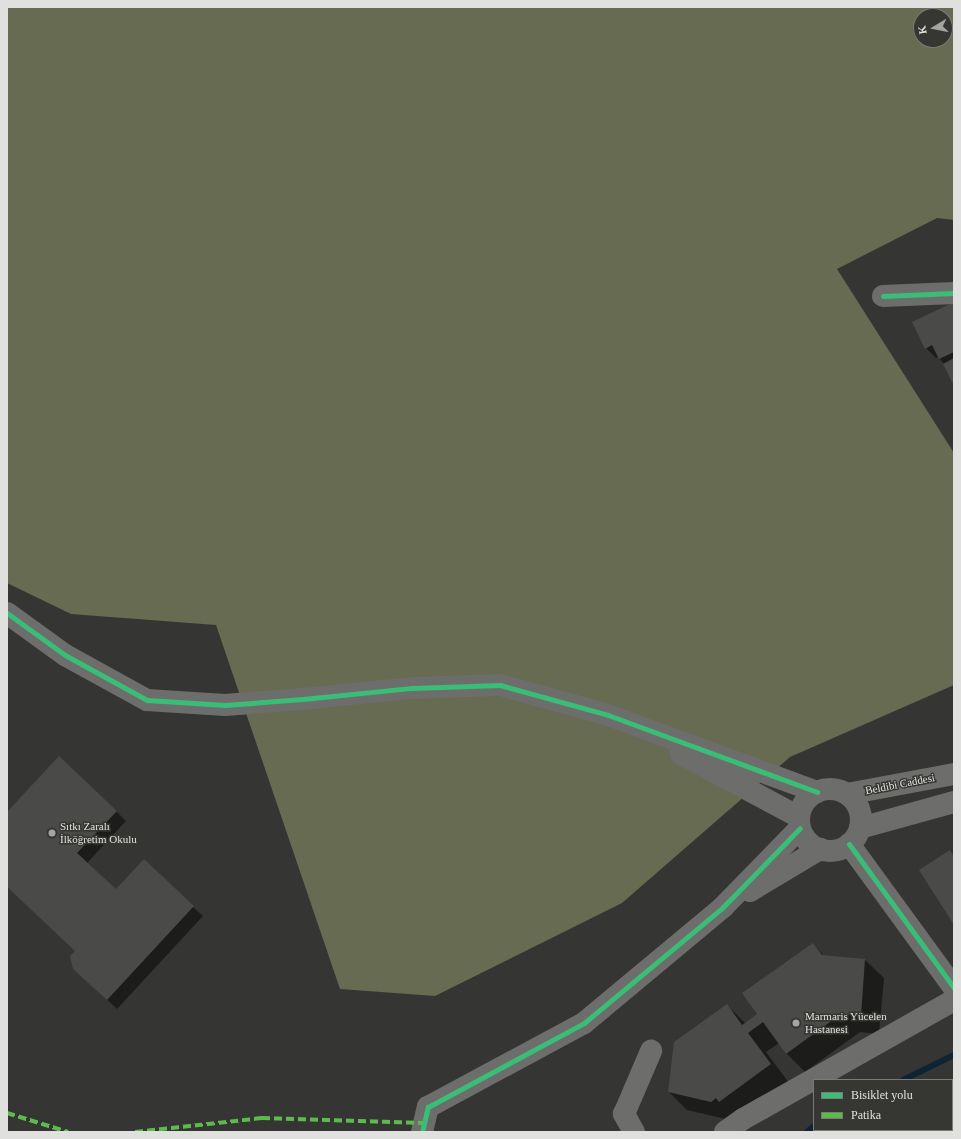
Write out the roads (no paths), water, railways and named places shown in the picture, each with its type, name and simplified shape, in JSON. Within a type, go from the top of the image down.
[{"type":"street","points":[[883,296],[954,293]]},
{"type":"street","points":[[7,613],[65,655],[147,700],[225,705],[412,688],[500,685],[608,715],[817,792]]},
{"type":"street","points":[[608,715],[800,822]]},
{"type":"street","name":"Beldibi Caddesi","points":[[847,794],[954,774]]},
{"type":"street","points":[[855,836],[861,818],[859,809],[854,800],[847,794],[838,790],[827,789],[817,792],[808,798],[802,806],[800,822],[805,838],[812,845],[820,849],[832,851],[841,849],[855,836],[954,802]]},
{"type":"street","points":[[422,1132],[428,1106],[584,1023],[723,907],[800,822]]},
{"type":"street","points":[[855,836],[954,988]]},
{"type":"street","points":[[723,907],[820,849]]},
{"type":"street","points":[[814,1079],[954,1000]]},
{"type":"street","points":[[634,1132],[624,1114],[651,1051]]},
{"type":"street","points":[[725,1132],[743,1119],[813,1080]]},
{"type":"waterway","points":[[905,1079],[954,1055]]},
{"type":"waterway","points":[[807,1132],[813,1127]]},
{"type":"place","name":"Sıtkı Zaralı İlköğretim Okulu","points":[[52,833]]},
{"type":"place","name":"Marmaris Yücelen Hastanesi","points":[[796,1023]]}]
